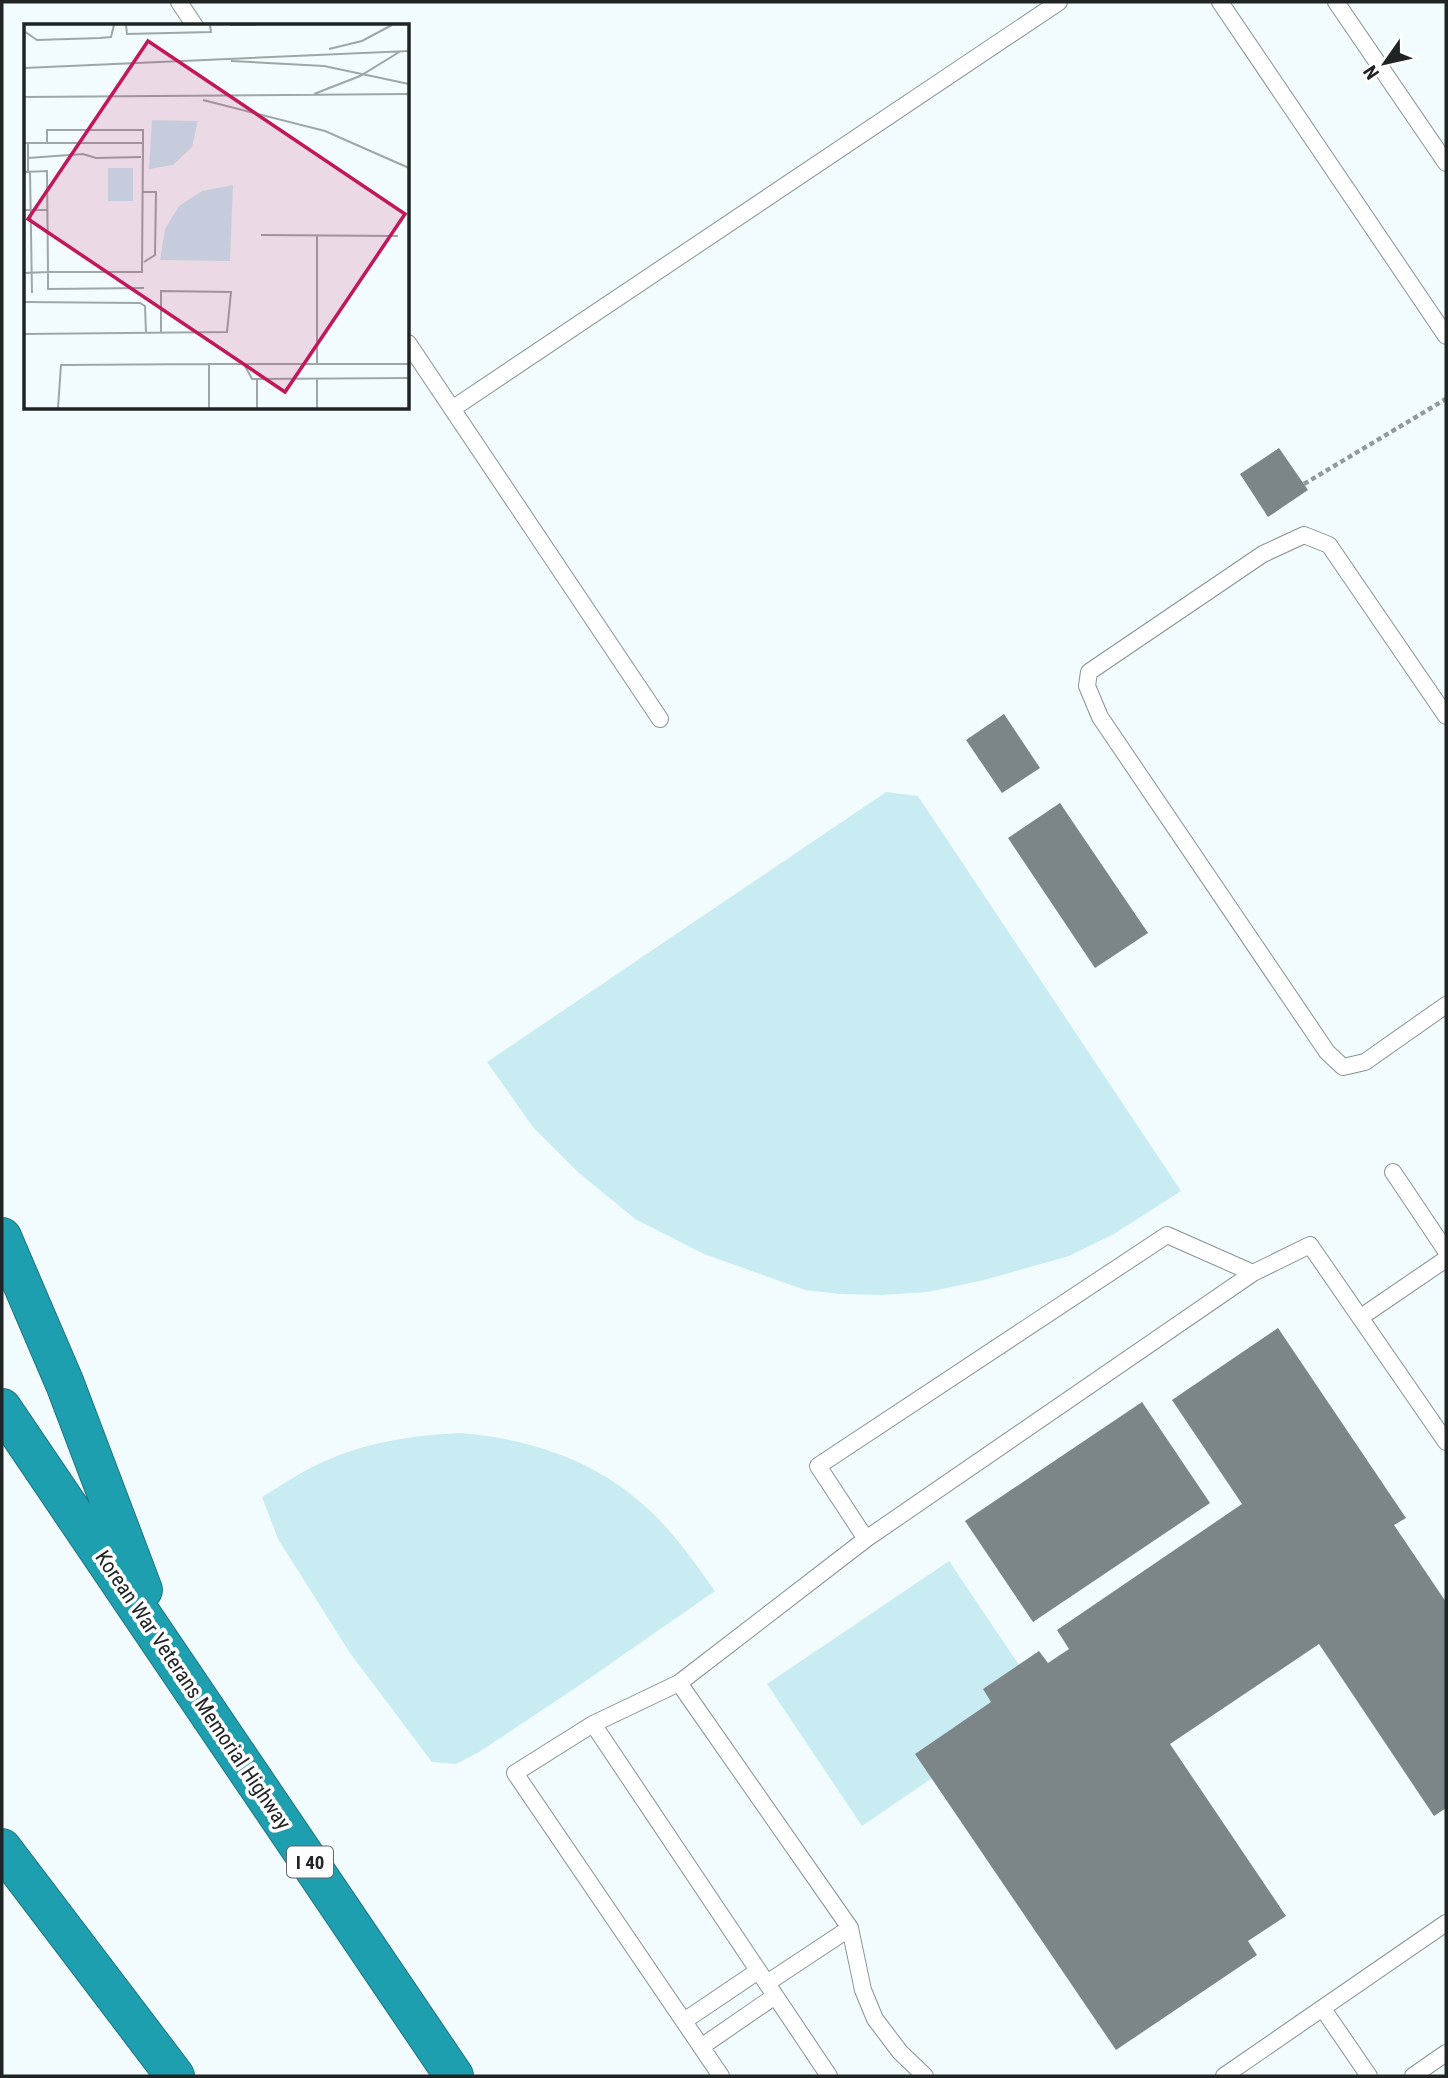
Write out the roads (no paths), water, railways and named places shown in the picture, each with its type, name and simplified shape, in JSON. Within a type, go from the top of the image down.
[{"type":"highway","points":[[2,1237],[65,1384],[165,1648]]},
{"type":"highway","name":"Korean War Veterans Memorial Highway","points":[[2,1408],[454,2076]]},
{"type":"highway","points":[[2,1847],[174,2076]]},
{"type":"lane","points":[[179,2],[194,24]]},
{"type":"lane","points":[[452,409],[1059,2]]},
{"type":"lane","points":[[1220,2],[1446,333]]},
{"type":"lane","points":[[1336,2],[1446,163]]},
{"type":"lane","points":[[410,346],[660,719]]},
{"type":"lane","points":[[1446,716],[1329,545],[1304,535],[1264,554],[1088,672],[1087,686],[1100,717],[1326,1052],[1343,1068],[1365,1062],[1446,1004]]},
{"type":"lane","points":[[1393,1172],[1446,1251]]},
{"type":"lane","points":[[866,1539],[818,1466],[1167,1235],[1253,1272]]},
{"type":"lane","points":[[721,2076],[515,1773],[593,1724],[679,1683],[866,1539],[1253,1272],[1310,1245],[1446,1442]]},
{"type":"lane","points":[[1361,1317],[1446,1259]]},
{"type":"lane","points":[[679,1683],[849,1928],[863,1990],[875,2019],[900,2052],[925,2076]]},
{"type":"lane","points":[[593,1724],[829,2076]]},
{"type":"lane","points":[[1224,2076],[1446,1923]]},
{"type":"lane","points":[[684,2021],[767,1983],[849,1928]]},
{"type":"lane","points":[[701,2047],[767,1983]]},
{"type":"lane","points":[[1323,2009],[1369,2076]]},
{"type":"lane","points":[[1413,2076],[1446,2053]]}]
